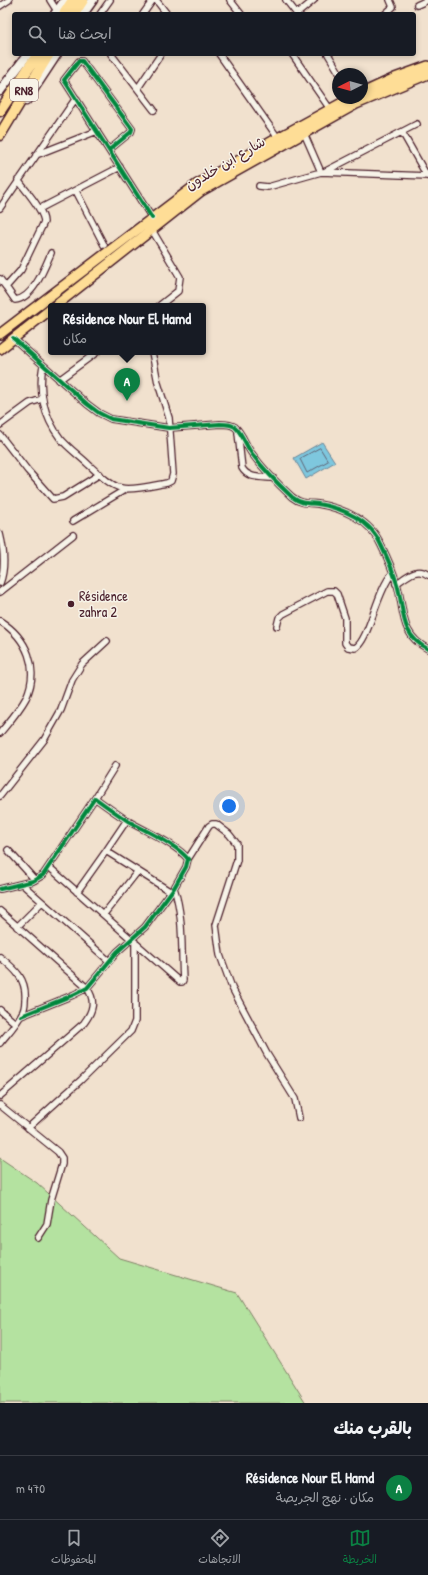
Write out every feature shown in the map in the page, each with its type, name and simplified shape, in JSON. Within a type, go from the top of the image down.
[{"type":"highway","points":[[60,12],[73,0]]},
{"type":"highway","points":[[75,12],[83,0]]},
{"type":"highway","points":[[0,101],[35,56]]},
{"type":"highway","name":"RN8","points":[[0,111],[36,56]]},
{"type":"highway","points":[[0,135],[47,56]]},
{"type":"highway","name":"RN8","points":[[0,126],[47,56]]},
{"type":"highway","points":[[368,90],[395,78],[428,66]]},
{"type":"highway","name":"شارع ابن خلدون","points":[[0,334],[196,185],[278,138],[428,74]]},
{"type":"highway","name":"شارع ابن خلدون","points":[[59,303],[201,191],[302,129],[340,104]]},
{"type":"highway","points":[[0,349],[48,311]]},
{"type":"main road","points":[[59,12],[65,0]]},
{"type":"main road","points":[[84,12],[92,0]]},
{"type":"main road","points":[[0,92],[27,56]]},
{"type":"main road","points":[[0,140],[56,56]]},
{"type":"street","points":[[0,6],[9,0]]},
{"type":"street","points":[[50,0],[58,12]]},
{"type":"street","points":[[101,12],[110,0]]},
{"type":"street","points":[[145,12],[154,0],[165,12]]},
{"type":"street","points":[[230,0],[239,12]]},
{"type":"street","points":[[286,0],[295,12]]},
{"type":"street","points":[[299,12],[314,0]]},
{"type":"street","points":[[387,12],[392,7],[390,0]]},
{"type":"street","points":[[417,5],[428,0]]},
{"type":"street","points":[[114,56],[154,110]]},
{"type":"street","points":[[138,88],[160,56]]},
{"type":"street","points":[[220,56],[278,138]]},
{"type":"street","points":[[293,56],[330,109]]},
{"type":"street","points":[[329,56],[336,68]]},
{"type":"street","points":[[109,150],[132,132],[132,129],[81,61],[64,80],[152,218]]},
{"type":"street","points":[[0,208],[76,98]]},
{"type":"street","points":[[259,186],[268,186],[323,172],[417,124]]},
{"type":"street","points":[[302,129],[323,172]]},
{"type":"street","points":[[36,155],[97,132]]},
{"type":"street","points":[[402,132],[428,176]]},
{"type":"street","points":[[39,209],[120,167]]},
{"type":"street","points":[[323,172],[428,176]]},
{"type":"street","points":[[6,287],[21,270],[42,226],[43,217],[39,209],[18,180]]},
{"type":"street","points":[[76,191],[104,246]]},
{"type":"street","points":[[152,230],[180,277],[178,291],[163,303]]},
{"type":"street","points":[[0,279],[15,300],[18,300],[30,291],[41,276],[51,253]]},
{"type":"street","points":[[13,338],[59,380],[99,413],[111,419],[169,428],[228,424],[234,426],[252,455],[273,478],[298,501],[339,509],[360,519],[374,532],[381,543],[396,584],[406,626],[411,636],[421,646],[428,649]]},
{"type":"street","points":[[59,380],[93,355]]},
{"type":"street","points":[[43,365],[41,376],[42,399],[48,419],[60,438],[100,474],[119,488],[126,489],[167,483],[171,480],[173,474],[169,418],[158,383],[153,355]]},
{"type":"street","points":[[0,425],[30,403],[42,399]]},
{"type":"street","points":[[238,431],[242,468],[245,473],[249,475],[273,478]]},
{"type":"street","points":[[0,435],[28,471],[53,499],[63,497],[100,474]]},
{"type":"street","points":[[73,521],[126,489]]},
{"type":"street","points":[[0,534],[4,560],[3,576],[0,583]]},
{"type":"street","points":[[0,592],[74,535]]},
{"type":"street","points":[[396,584],[409,574],[416,572],[424,572],[428,575]]},
{"type":"street","points":[[277,626],[283,614],[327,591],[334,591],[337,594],[345,618],[346,643],[348,647],[355,648],[359,646],[366,632],[382,587],[392,574]]},
{"type":"street","points":[[0,621],[8,626],[18,637],[27,651],[31,661],[32,677],[25,699],[18,711],[0,733]]},
{"type":"street","points":[[0,796],[44,740],[61,710],[72,680],[82,664],[107,641]]},
{"type":"street","points":[[1,887],[22,884],[35,880],[43,875],[115,766]]},
{"type":"street","points":[[95,798],[127,820],[184,854],[188,859]]},
{"type":"street","points":[[77,892],[127,820]]},
{"type":"street","points":[[21,1016],[73,996],[87,988],[109,961],[134,940],[145,927],[172,890],[186,867],[188,859],[209,826],[216,824],[229,834],[237,844],[237,860],[216,925],[220,955],[232,988],[267,1054],[295,1099],[300,1118]]},
{"type":"street","points":[[8,850],[35,880]]},
{"type":"street","points":[[49,867],[134,940],[180,982],[182,982],[182,932],[178,902],[172,890],[106,851]]},
{"type":"street","points":[[104,914],[138,871]]},
{"type":"street","points":[[22,884],[109,961]]},
{"type":"street","points":[[17,927],[42,902]]},
{"type":"street","points":[[0,911],[87,988],[92,996],[91,1013],[84,1022],[0,1096]]},
{"type":"street","points":[[28,1128],[81,1080],[131,1031],[135,1021],[136,1012],[134,940]]},
{"type":"street","points":[[0,957],[18,973],[23,980],[26,996],[21,1016],[0,1043]]},
{"type":"street","points":[[0,1010],[15,1023]]},
{"type":"street","points":[[0,1105],[58,1152],[62,1158],[62,1164],[51,1200],[47,1224],[38,1238]]},
{"type":"green space","points":[[0,1158],[37,1183],[119,1258],[237,1293],[306,1403],[0,1403]]},
{"type":"water","points":[[322,442],[335,462],[306,479],[294,458]]},
{"type":"cycle path","points":[[109,150],[131,132],[132,129],[82,61],[79,61],[64,80],[152,218]]},
{"type":"cycle path","points":[[13,338],[99,413],[111,419],[169,428],[220,424],[232,425],[238,430],[251,452],[262,466],[292,497],[302,502],[327,506],[346,512],[363,522],[376,536],[390,564],[397,584],[408,629],[412,636],[428,649]]},
{"type":"cycle path","points":[[0,889],[33,881],[43,875],[95,798],[128,821],[176,848],[188,859],[186,867],[174,888],[145,927],[117,952],[87,988],[21,1016]]},
{"type":"place","name":"Résidence Nour El Hamd","points":[[127,401]]},
{"type":"place","name":"Résidence zahra 2","points":[[71,604]]}]
